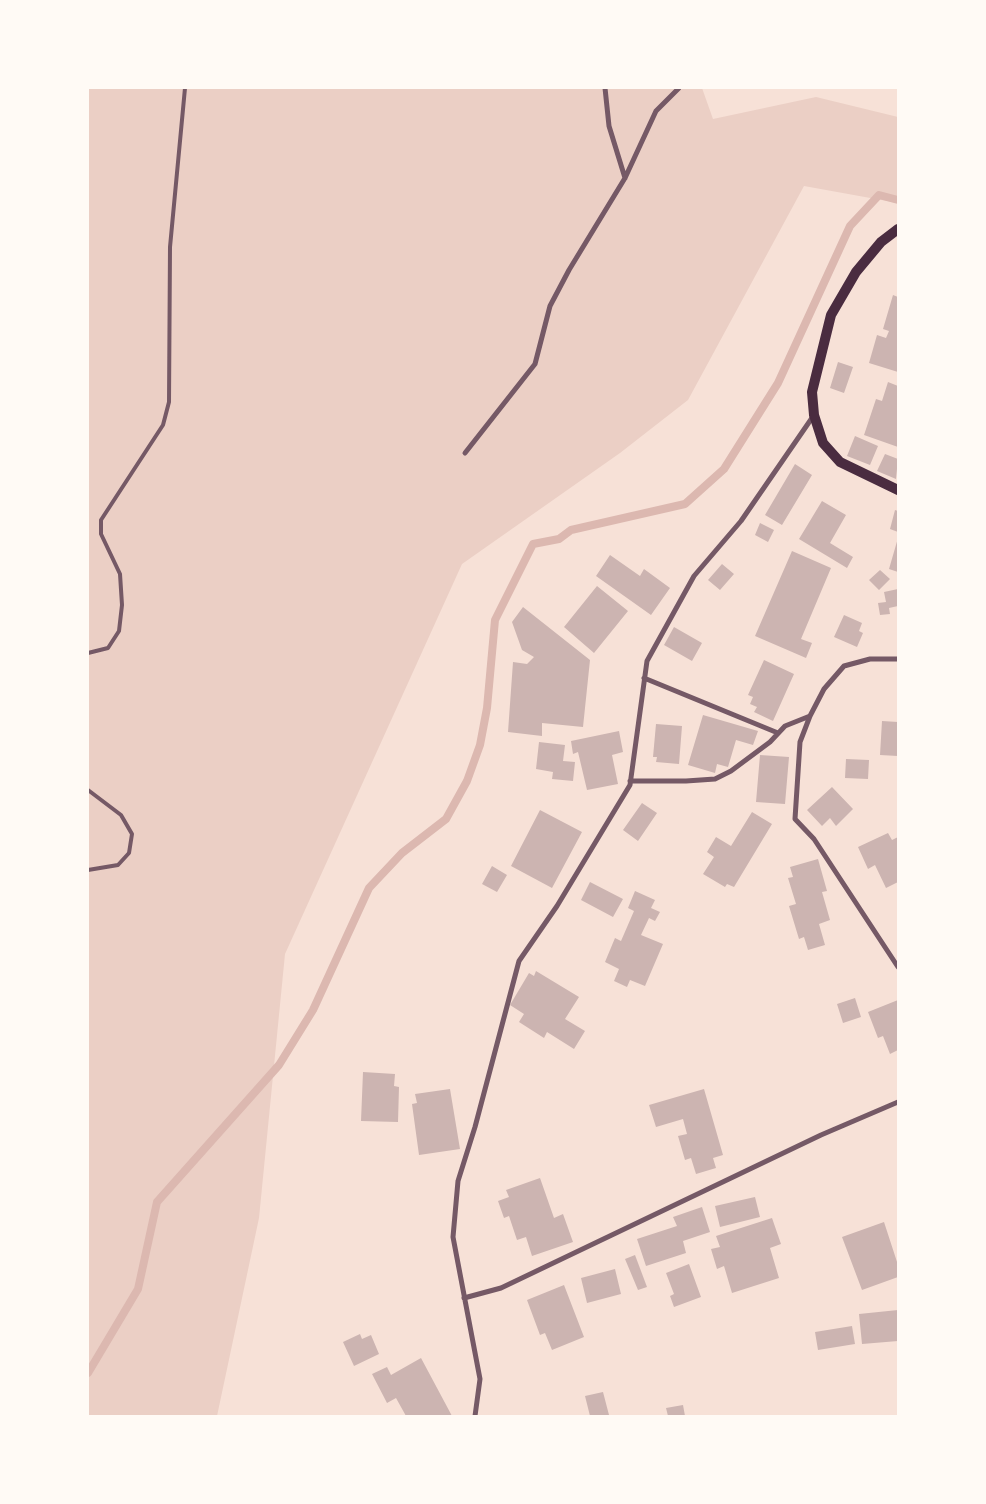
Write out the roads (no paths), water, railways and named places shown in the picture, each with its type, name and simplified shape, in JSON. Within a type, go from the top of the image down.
[{"type":"main road","points":[[898,229],[881,242],[856,272],[831,315],[812,392],[814,414],[823,443],[840,462],[898,490]]},
{"type":"street","points":[[606,88],[609,126],[625,178]]},
{"type":"street","points":[[464,453],[535,364],[550,306],[569,270],[625,178],[656,111],[679,88]]},
{"type":"street","points":[[475,1416],[480,1379],[453,1238],[458,1181],[475,1127],[519,961],[557,906],[630,781],[647,661],[694,576],[741,521],[814,414]]},
{"type":"street","points":[[898,659],[870,659],[844,666],[824,690],[810,716],[800,742],[795,819],[814,840],[898,967]]},
{"type":"street","points":[[644,678],[778,734]]},
{"type":"street","points":[[630,781],[715,779],[731,771],[778,734],[785,726],[810,716]]},
{"type":"street","points":[[464,1298],[501,1288],[821,1135],[898,1102]]},
{"type":"lane","points":[[88,653],[108,648],[119,631],[122,605],[120,574],[101,534],[101,520],[163,425],[169,402],[170,247],[185,88]]},
{"type":"lane","points":[[88,790],[121,815],[132,834],[129,853],[118,865],[88,870]]},
{"type":"waterway","points":[[88,1373],[138,1289],[157,1202],[279,1065],[313,1010],[369,888],[402,853],[446,819],[467,781],[480,745],[487,708],[495,620],[533,544],[559,539],[571,530],[685,504],[724,469],[778,383],[850,226],[879,195],[898,200]]}]
